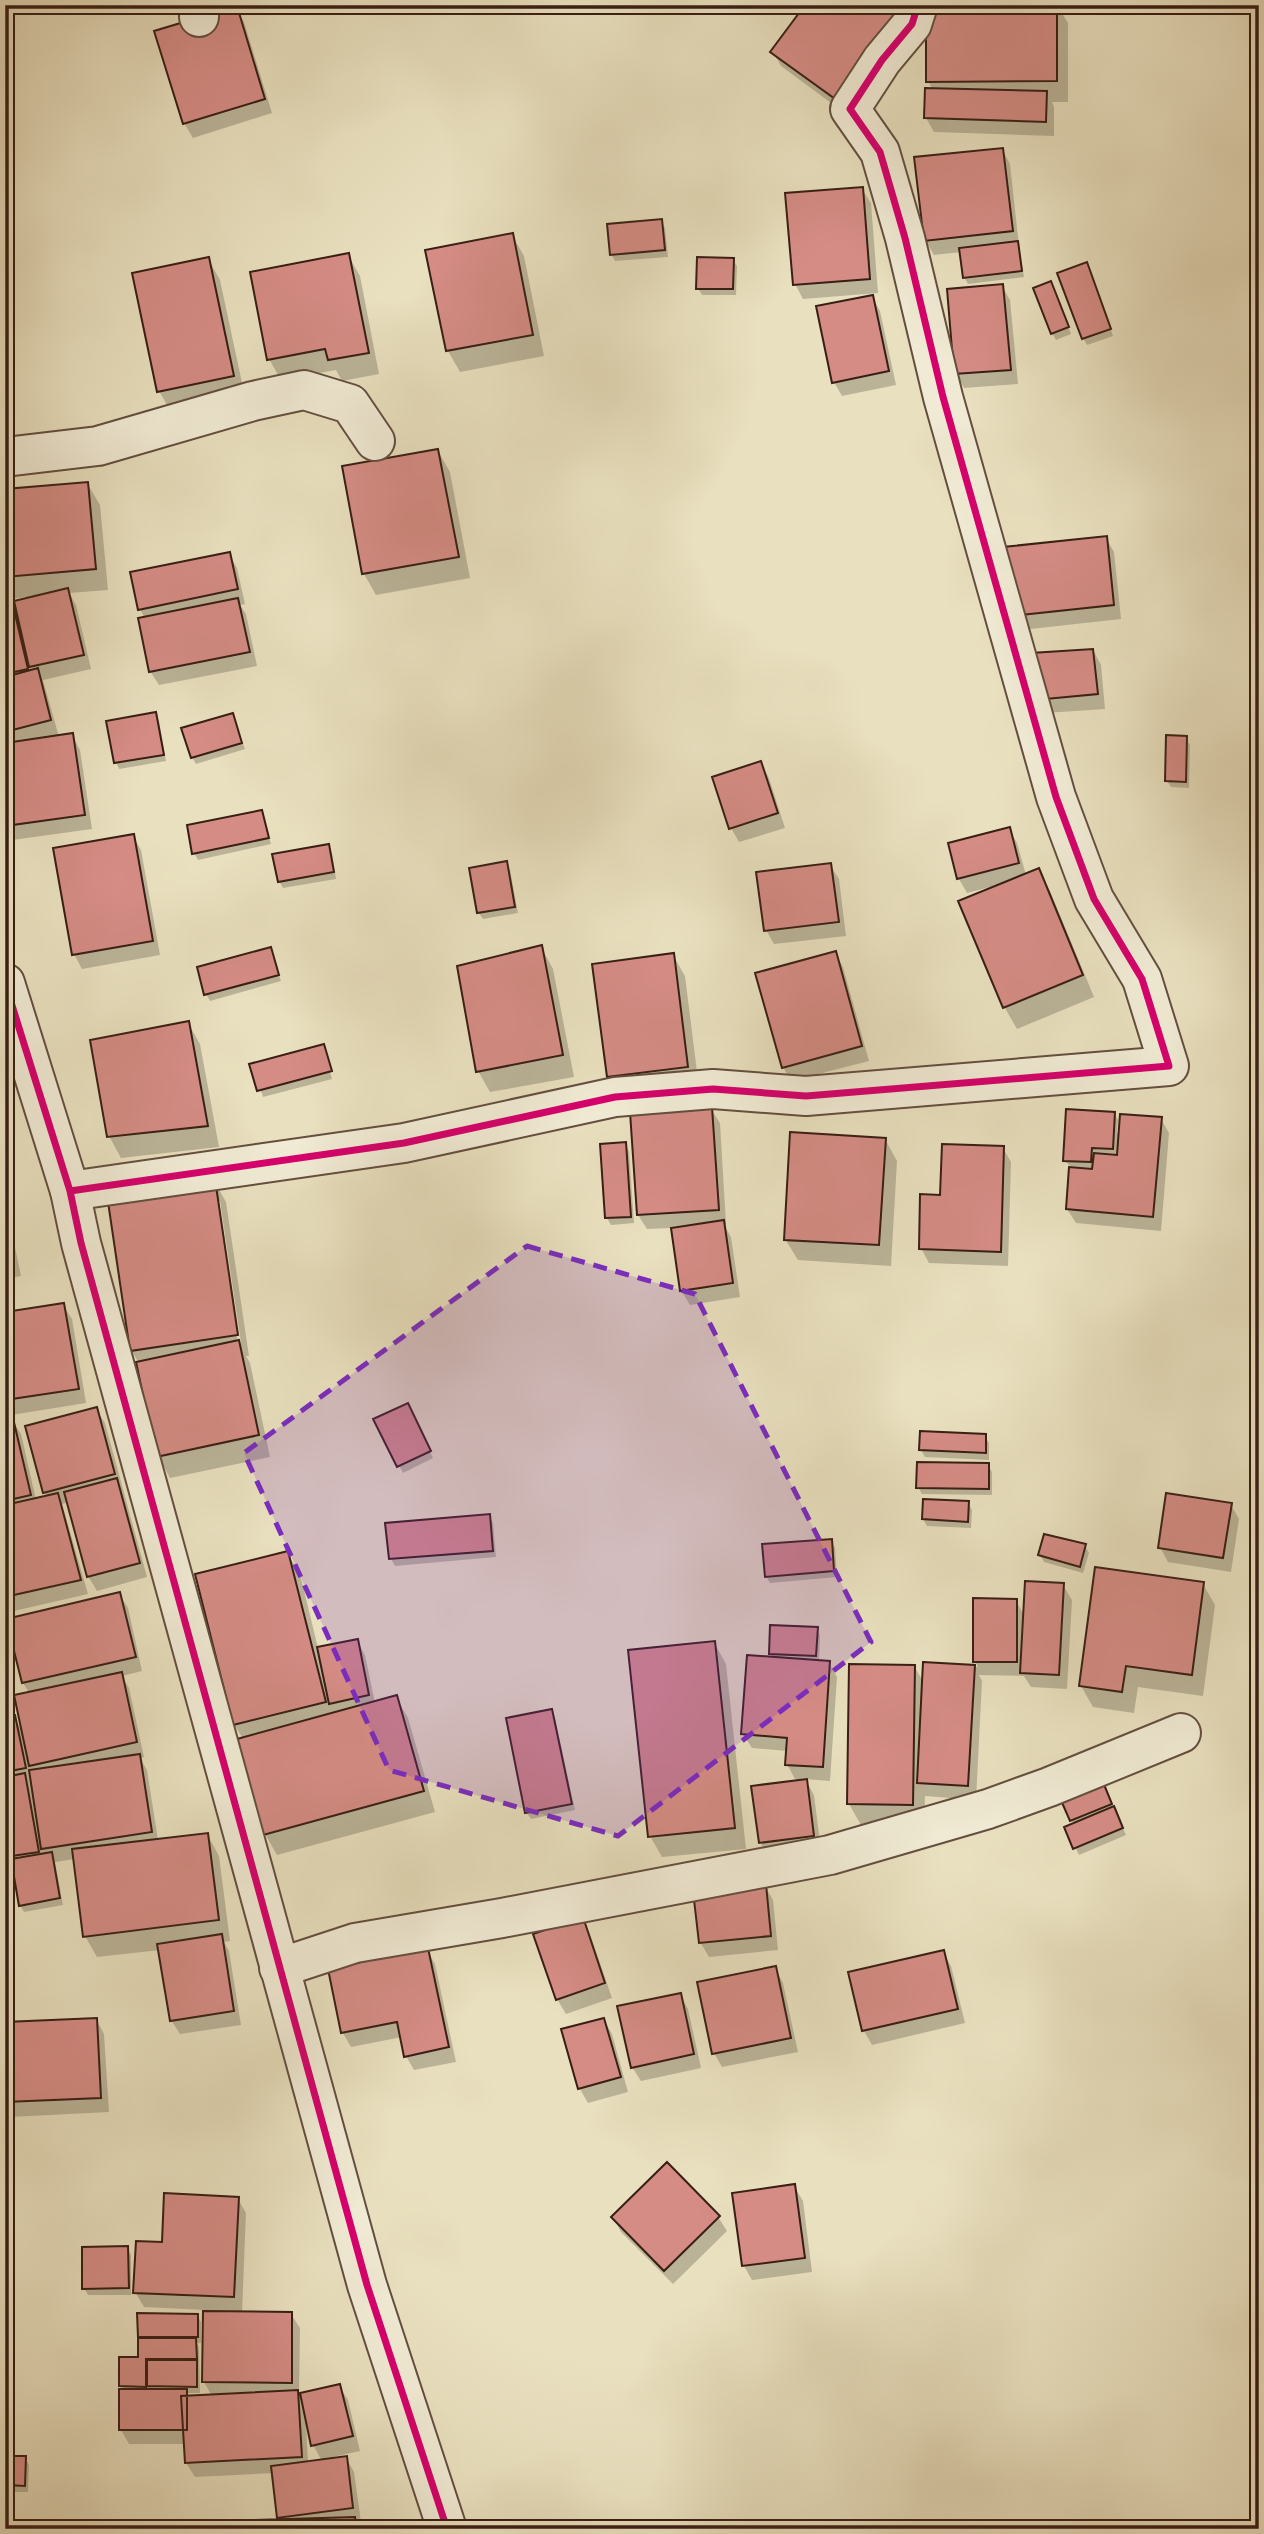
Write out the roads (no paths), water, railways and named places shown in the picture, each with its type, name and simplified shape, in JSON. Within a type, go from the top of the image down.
[{"type":"street","points":[[71,1191],[404,1143],[615,1097],[713,1089],[806,1096],[1169,1066],[1142,979],[1094,899],[1056,797],[943,397],[905,238],[880,152],[850,109],[883,60],[912,24],[918,5]]},
{"type":"street","points":[[5,457],[98,446],[253,401],[304,390],[349,404],[375,441]]},
{"type":"street","points":[[5,983],[71,1191],[81,1243],[367,2285],[446,2529]]},
{"type":"street","points":[[279,1968],[355,1943],[502,1918],[830,1855],[988,1809],[1181,1733]]}]
